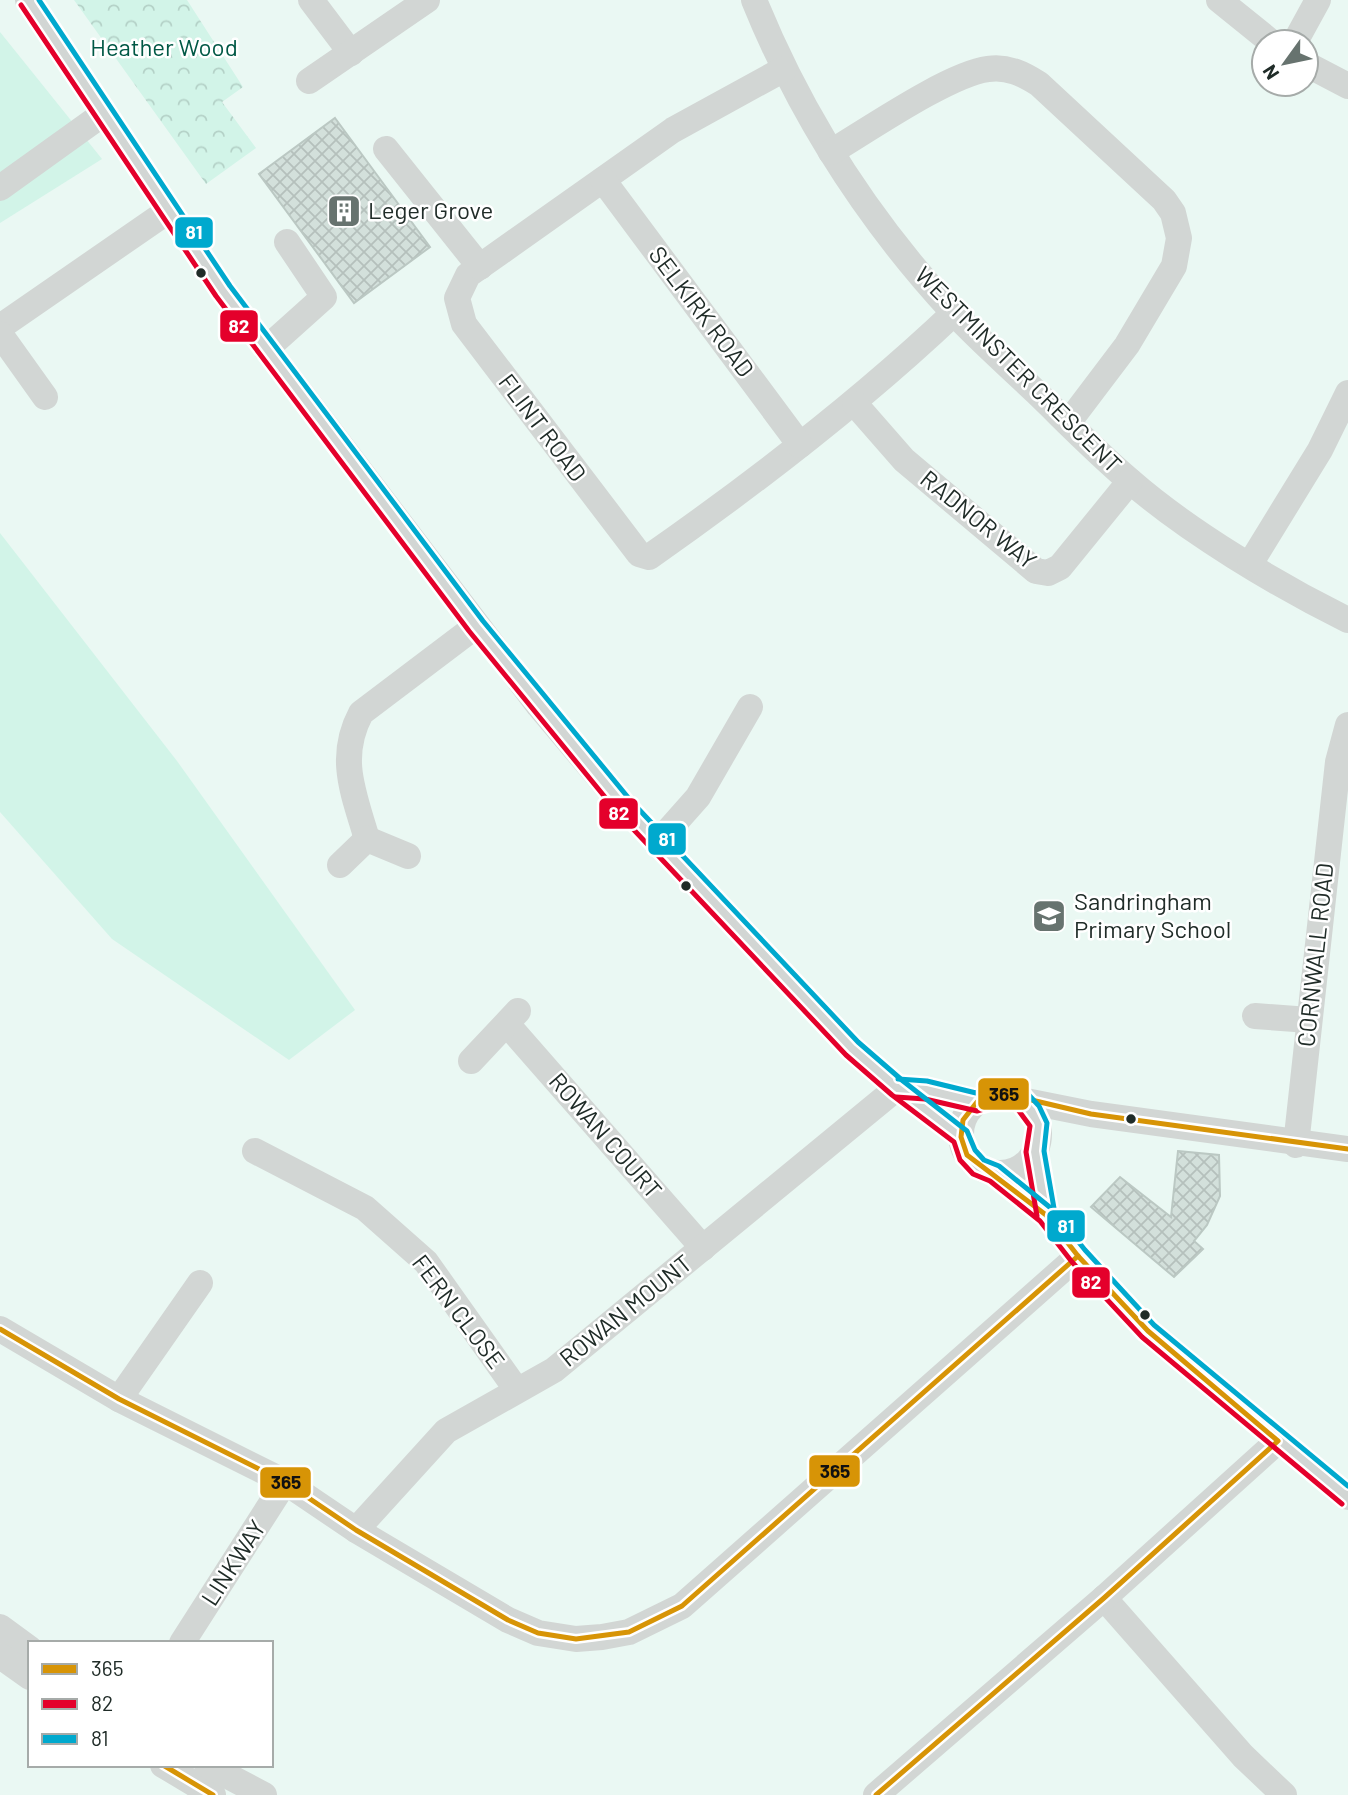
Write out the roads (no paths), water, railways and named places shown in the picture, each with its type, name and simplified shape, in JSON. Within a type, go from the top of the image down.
[{"type":"street","points":[[28,0],[168,211],[267,349],[475,626],[624,807],[852,1048],[897,1088],[961,1137]]},
{"type":"street","points":[[311,0],[351,53]]},
{"type":"street","points":[[309,81],[427,0]]},
{"type":"street","name":"WESTMINSTER CRESCENT","points":[[754,0],[785,69],[831,152],[871,213],[954,313],[1130,481],[1193,528],[1348,620]]},
{"type":"street","points":[[1219,0],[1254,28]]},
{"type":"street","points":[[1303,28],[1318,0]]},
{"type":"street","points":[[831,152],[946,85],[989,68],[1003,69],[1020,72],[1039,84],[1164,200],[1173,213],[1178,238],[1174,266],[1127,345],[1068,423]]},
{"type":"street","name":"FLINT ROAD","points":[[785,69],[673,130],[468,275],[457,298],[464,324],[639,554],[649,557],[735,497],[855,404],[954,313]]},
{"type":"street","points":[[1320,71],[1348,86]]},
{"type":"street","points":[[0,188],[103,114]]},
{"type":"street","points":[[386,149],[480,267]]},
{"type":"street","name":"SELKIRK ROAD","points":[[603,180],[800,445]]},
{"type":"street","points":[[0,327],[168,211]]},
{"type":"street","points":[[267,349],[324,297],[287,242]]},
{"type":"street","points":[[0,334],[45,397]]},
{"type":"street","points":[[1250,564],[1320,450],[1348,393]]},
{"type":"street","name":"RADNOR WAY","points":[[855,404],[904,460],[1036,570],[1048,573],[1060,567],[1130,481]]},
{"type":"street","points":[[367,839],[352,788],[347,750],[360,713],[475,626]]},
{"type":"street","points":[[659,841],[698,797],[750,707]]},
{"type":"street","name":"CORNWALL ROAD","points":[[1296,1144],[1338,762],[1348,725]]},
{"type":"street","points":[[367,839],[408,856]]},
{"type":"street","points":[[340,865],[367,839]]},
{"type":"street","points":[[1255,1016],[1309,1020]]},
{"type":"street","name":"ROWAN COURT","points":[[471,1061],[513,1017],[703,1248]]},
{"type":"street","points":[[897,1088],[926,1090],[976,1102]]},
{"type":"street","name":"ROWAN MOUNT","points":[[356,1530],[446,1431],[516,1389],[554,1370],[897,1088]]},
{"type":"street","points":[[1348,1149],[1091,1114],[1021,1100],[1006,1094],[989,1096],[976,1102],[963,1120],[961,1137],[967,1155],[979,1167],[994,1173],[1046,1215],[1078,1256],[1148,1331],[1348,1497]]},
{"type":"street","points":[[1021,1100],[1032,1111],[1039,1125],[1037,1145],[1046,1215]]},
{"type":"street","points":[[994,1173],[1014,1171],[1026,1163],[1037,1145],[1091,1114]]},
{"type":"street","name":"FERN CLOSE","points":[[255,1151],[365,1208],[426,1262],[516,1389]]},
{"type":"street","points":[[0,1329],[119,1399],[285,1482],[356,1530],[508,1620],[538,1633],[576,1639],[629,1632],[682,1606],[1078,1256]]},
{"type":"street","points":[[119,1399],[200,1283]]},
{"type":"street","points":[[876,1795],[1104,1598],[1278,1441]]},
{"type":"street","name":"LINKWAY","points":[[183,1641],[285,1482]]},
{"type":"street","points":[[1104,1598],[1274,1792]]},
{"type":"street","points":[[0,1628],[28,1648]]},
{"type":"street","points":[[0,1656],[28,1676]]},
{"type":"street","points":[[166,1767],[213,1795]]},
{"type":"street","points":[[211,1767],[264,1795]]},
{"type":"place","name":"Leger Grove","points":[[344,211]]},
{"type":"place","name":"Sandringham Primary School","points":[[1049,916]]},
{"type":"park label","name":"Heather Wood","points":[[164,48]]}]
